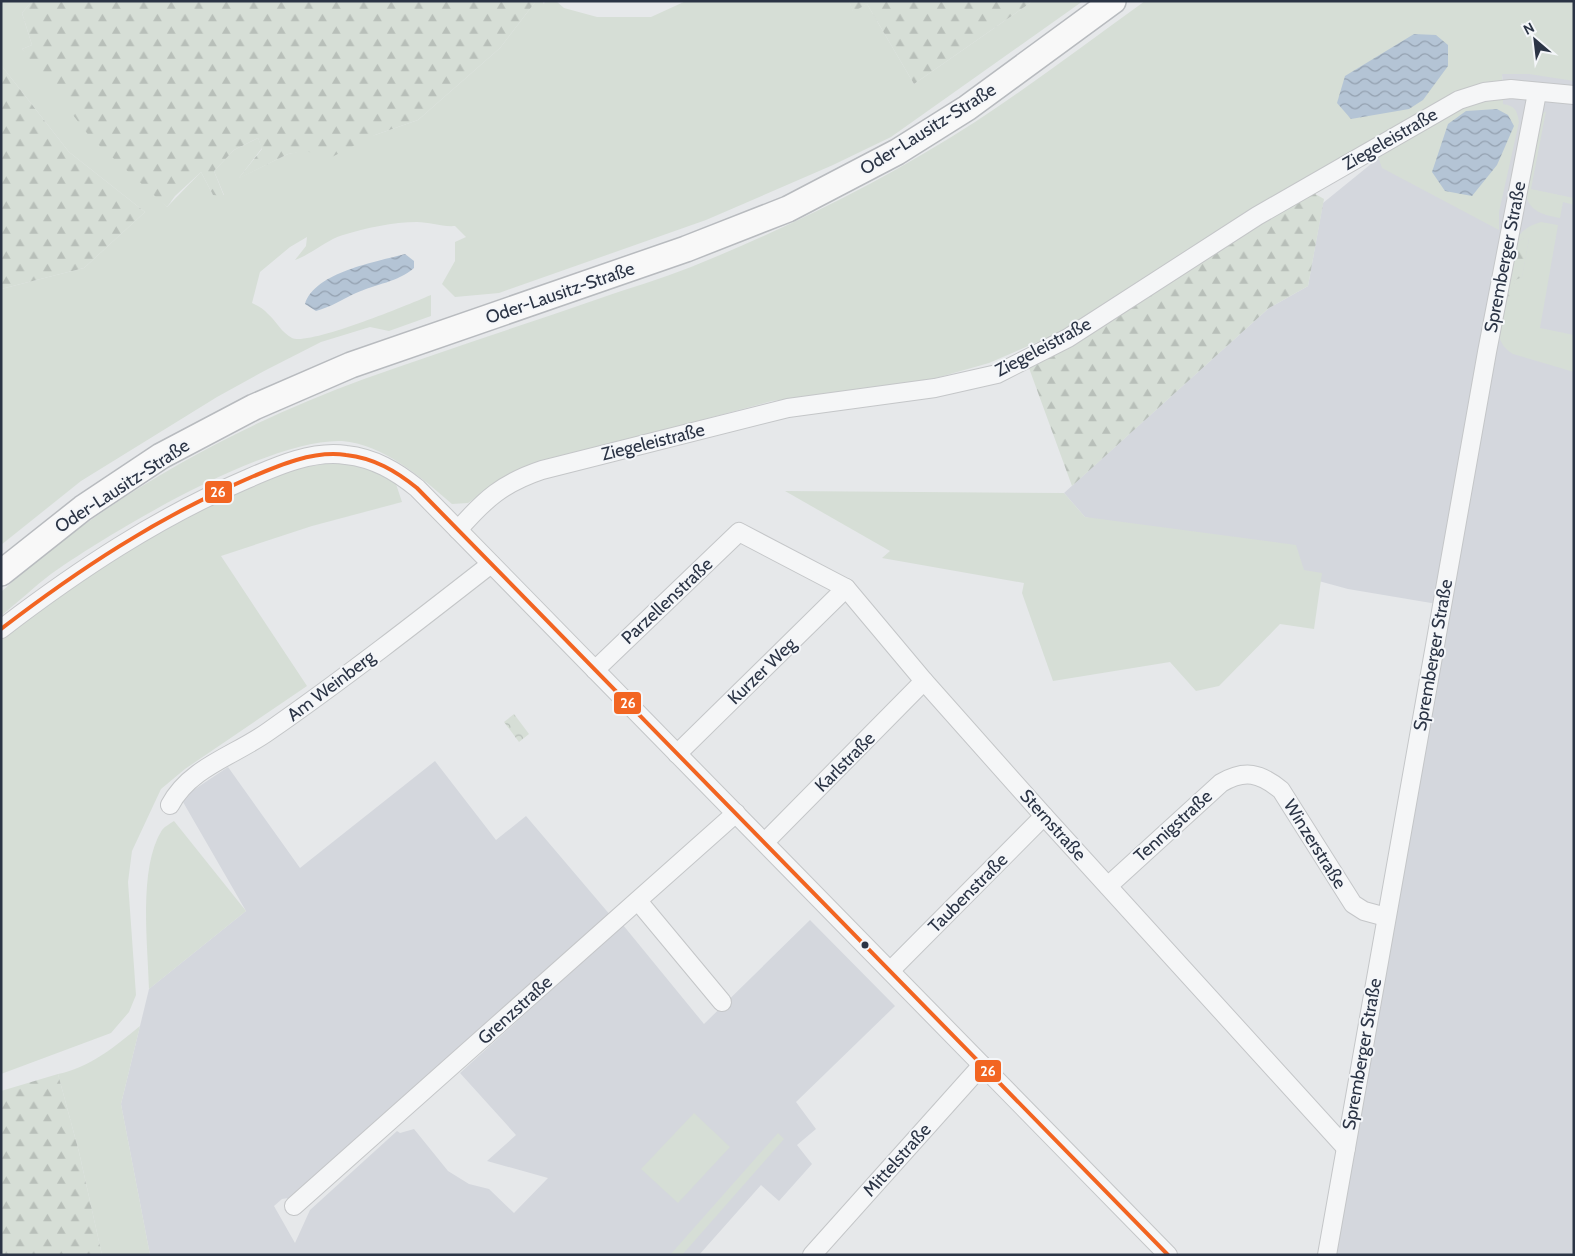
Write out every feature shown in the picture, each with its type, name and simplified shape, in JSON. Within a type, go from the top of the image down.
[{"type":"highway","name":"Oder-Lausitz-Straße","points":[[1,573],[83,508],[145,466],[254,407],[351,365],[677,252],[788,209],[897,152],[967,108],[1113,1]]},
{"type":"street","name":"Ziegeleistraße","points":[[458,530],[483,501],[506,484],[542,470],[788,408],[935,388],[997,374],[1068,338],[1257,216],[1443,108],[1459,100],[1484,92],[1511,89],[1537,92]]},
{"type":"street","points":[[1537,92],[1574,95]]},
{"type":"street","name":"Spremberger Straße","points":[[1326,1255],[1487,352],[1537,92]]},
{"type":"street","points":[[1,629],[75,574],[117,546],[221,490],[268,470],[318,456],[345,454],[384,465],[417,488],[1168,1255]]},
{"type":"street","name":"Sternstraße","points":[[739,532],[846,588],[924,681],[1044,816],[1346,1148]]},
{"type":"street","name":"Parzellenstraße","points":[[595,670],[739,532]]},
{"type":"street","name":"Am Weinberg","points":[[170,805],[182,786],[193,776],[267,733],[492,564]]},
{"type":"street","name":"Kurzer Weg","points":[[677,754],[846,588]]},
{"type":"street","name":"Karlstraße","points":[[765,842],[924,681]]},
{"type":"street","name":"Winzerstraße","points":[[1243,775],[1254,774],[1268,779],[1281,790],[1353,904],[1364,911],[1386,917]]},
{"type":"street","name":"Tennigstraße","points":[[1108,886],[1220,783],[1232,777],[1243,775]]},
{"type":"street","name":"Grenzstraße","points":[[294,1206],[736,813]]},
{"type":"street","name":"Taubenstraße","points":[[891,970],[1044,816]]},
{"type":"street","points":[[638,901],[722,1002]]},
{"type":"street","name":"Mittelstraße","points":[[813,1254],[982,1065]]},
{"type":"shaded area","points":[[1574,1],[1574,1255],[1333,1255],[1449,606],[1348,589],[1085,517],[1064,493],[1269,308],[1308,286],[1323,203],[1435,112],[1503,90],[1502,74]]},
{"type":"shaded area","points":[[435,761],[496,840],[526,816],[611,916],[300,1196],[282,1199],[274,1206],[295,1243],[310,1210],[397,1131],[400,1133],[414,1129],[448,1171],[469,1184],[489,1189],[514,1213],[548,1178],[487,1161],[516,1135],[460,1073],[623,925],[704,1024],[810,920],[895,1006],[796,1102],[816,1129],[797,1145],[812,1164],[779,1201],[761,1185],[699,1255],[150,1255],[121,1104],[149,989],[246,911],[183,802],[186,795],[228,767],[300,868]]},
{"type":"green space","points":[[1,1],[32,1],[22,13],[32,45],[22,49],[167,207],[201,172],[213,195],[224,195],[214,171],[234,150],[258,138],[262,148],[239,178],[288,154],[375,135],[418,120],[500,48],[536,1],[542,1],[544,4],[545,1],[556,1],[564,8],[597,17],[651,17],[686,1],[849,1],[853,11],[867,4],[914,84],[1033,1],[1083,1],[891,137],[833,165],[706,220],[499,293],[455,297],[442,284],[455,261],[455,242],[466,237],[455,226],[417,222],[370,228],[337,237],[295,260],[306,246],[307,237],[290,247],[260,272],[252,303],[265,311],[288,336],[302,339],[318,336],[382,315],[431,295],[431,316],[389,331],[370,327],[321,342],[266,370],[217,397],[81,481],[1,545],[1,289],[84,268],[145,212],[69,152],[1,65]]},
{"type":"green space","points":[[32,1],[536,1],[500,48],[418,120],[375,135],[326,160],[307,151],[288,154],[238,179],[262,149],[258,138],[234,150],[214,171],[224,196],[213,195],[201,172],[175,196],[167,207],[90,137],[22,49],[32,45],[22,13]]},
{"type":"green space","points":[[849,1],[1033,1],[914,84],[867,4],[853,12]]},
{"type":"green space","points":[[1145,1],[1574,1],[1574,81],[1529,74],[1502,74],[1503,104],[1515,109],[1519,122],[1499,212],[1499,230],[1382,168],[1376,151],[1424,118],[1056,334],[989,363],[929,380],[772,401],[544,462],[502,479],[468,503],[452,504],[415,473],[372,448],[342,441],[311,444],[274,454],[233,470],[150,512],[51,574],[1,616],[1,592],[41,558],[83,525],[127,496],[219,442],[315,398],[364,379],[680,271],[801,219],[907,164],[975,122]]},
{"type":"green space","points":[[1,65],[69,152],[145,212],[84,268],[1,289]]},
{"type":"green space","points":[[1546,111],[1531,189],[1574,198],[1574,205],[1563,202],[1560,218],[1538,212],[1530,205],[1526,194],[1542,114]]},
{"type":"green space","points":[[1310,191],[1324,199],[1308,286],[1269,308],[1072,486],[1029,368],[1136,305]]},
{"type":"green space","points":[[1541,222],[1558,225],[1540,328],[1574,335],[1574,372],[1513,354],[1505,348],[1500,340],[1498,331],[1501,312],[1514,286],[1512,281],[1522,277],[1529,238],[1524,238],[1513,245],[1524,230]]},
{"type":"green space","points":[[1524,238],[1529,238],[1522,277],[1513,281],[1518,291],[1515,301],[1507,307],[1503,303],[1513,245]]},
{"type":"green space","points":[[343,461],[363,465],[395,481],[402,502],[312,526],[221,556],[307,686],[185,769],[161,789],[132,851],[128,882],[136,995],[129,1012],[111,1033],[1,1074],[1,637],[83,579],[182,517],[262,480],[293,469]]},
{"type":"green space","points":[[785,491],[1064,493],[1085,517],[1296,545],[1304,570],[1322,573],[1314,629],[1280,624],[1219,686],[1196,691],[1170,662],[1053,681],[1022,593],[1024,583],[882,558],[890,551]]},
{"type":"green space","points":[[514,714],[529,734],[519,742],[504,722]]},
{"type":"green space","points":[[174,821],[246,911],[149,989],[146,929],[147,885],[155,846],[162,830]]},
{"type":"green space","points":[[140,1026],[121,1104],[150,1255],[102,1255],[79,1152],[58,1074],[81,1067],[112,1048]]},
{"type":"green space","points":[[58,1074],[79,1152],[102,1255],[1,1255],[1,1091]]},
{"type":"green space","points":[[694,1113],[730,1147],[678,1203],[641,1169]]},
{"type":"green space","points":[[778,1133],[784,1139],[682,1255],[670,1255]]},
{"type":"water","points":[[1414,34],[1436,35],[1448,45],[1448,66],[1423,100],[1409,109],[1351,119],[1337,103],[1345,76]]},
{"type":"water","points":[[1497,109],[1508,115],[1514,126],[1497,165],[1472,196],[1445,191],[1432,172],[1448,124],[1466,111]]},
{"type":"water","points":[[405,254],[414,261],[414,268],[401,277],[356,293],[316,311],[305,304],[311,293],[333,276],[363,265]]},
{"type":"transit line","name":"26","points":[[1,629],[59,586],[120,546],[182,510],[259,474],[295,460],[334,454],[366,459],[384,466],[417,488],[1168,1255]]}]
